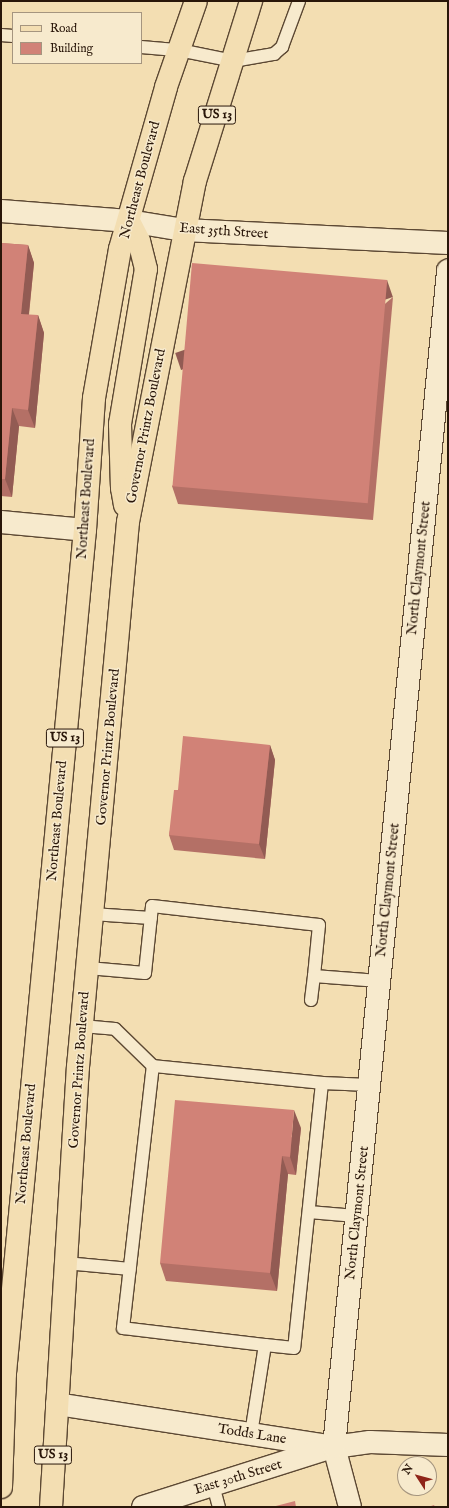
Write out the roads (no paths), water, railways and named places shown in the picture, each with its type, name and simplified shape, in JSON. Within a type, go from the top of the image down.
[{"type":"main road","name":"Northeast Boulevard","points":[[1,1486],[5,1373],[84,530],[94,398],[120,249],[129,221],[141,170],[196,1]]},
{"type":"main road","name":"Governor Printz Boulevard","points":[[51,1507],[82,1026],[128,522],[184,230],[195,181],[251,1]]},
{"type":"main road","points":[[128,522],[122,488],[120,424],[146,270],[138,241],[129,221]]},
{"type":"street","name":"East 35th Street","points":[[1,211],[129,221],[184,230],[448,243]]},
{"type":"street","name":"North Claymont Street","points":[[350,1507],[334,1447],[448,271]]},
{"type":"street","points":[[1,522],[84,530]]},
{"type":"street","name":"Todds Lane","points":[[57,1404],[334,1447],[370,1442],[448,1445]]},
{"type":"street","name":"East 30th Street","points":[[143,1507],[334,1447]]},
{"type":"lane","points":[[142,47],[179,50],[233,61],[274,54],[282,47],[299,1]]},
{"type":"lane","points":[[1,35],[12,36]]},
{"type":"lane","points":[[88,968],[145,972],[152,906],[319,924],[311,1000]]},
{"type":"lane","points":[[92,914],[151,918]]},
{"type":"lane","points":[[314,976],[379,981]]},
{"type":"lane","points":[[82,1026],[115,1029],[153,1066],[322,1083],[369,1085]]},
{"type":"lane","points":[[153,1066],[123,1328],[294,1348],[322,1083]]},
{"type":"lane","points":[[309,1212],[356,1216]]},
{"type":"lane","points":[[66,1262],[130,1269]]},
{"type":"lane","points":[[250,1434],[265,1345]]},
{"type":"lane","points":[[213,1485],[218,1507]]}]
